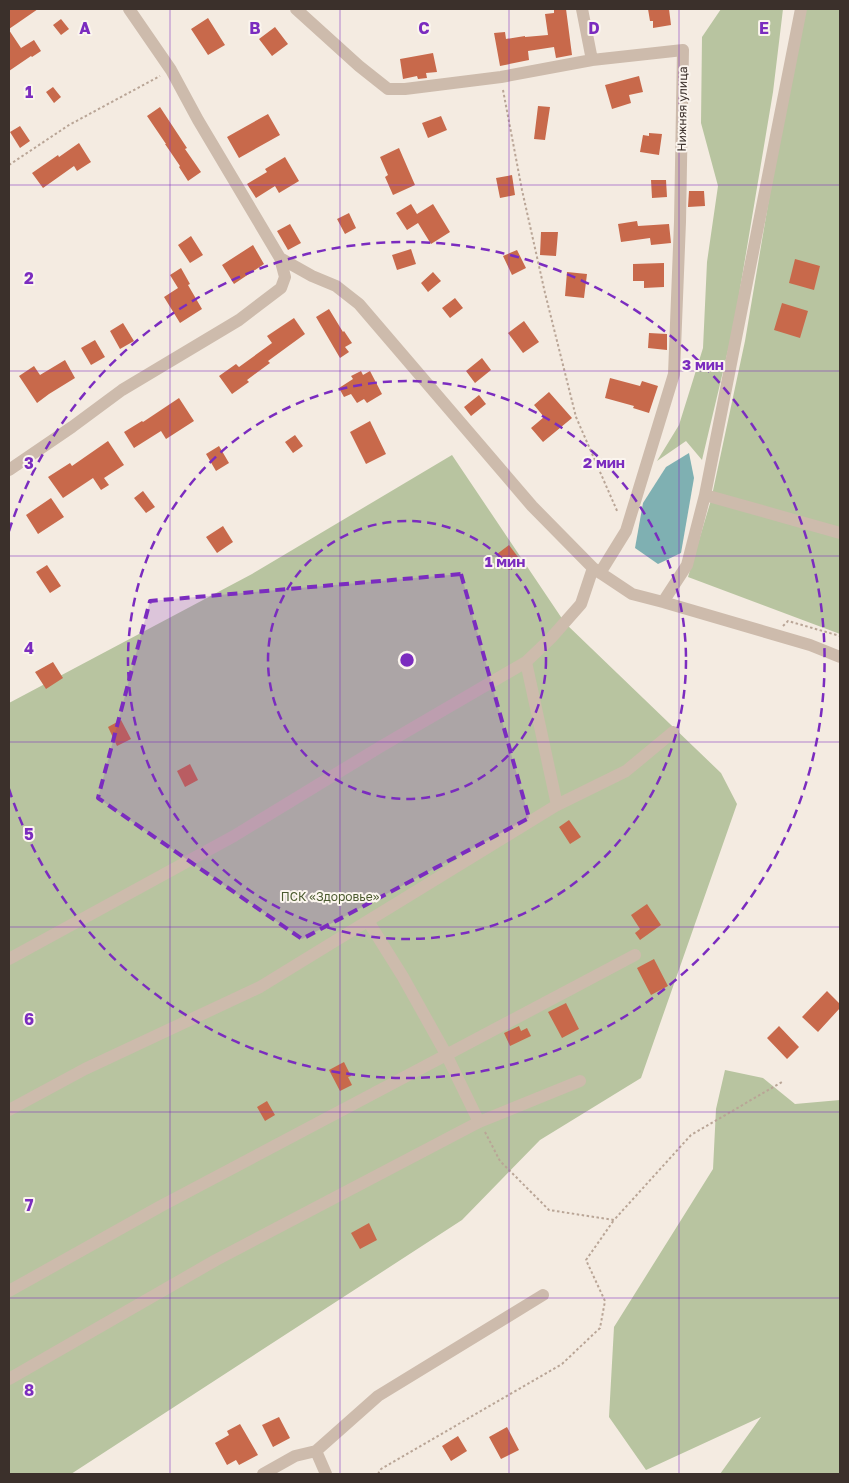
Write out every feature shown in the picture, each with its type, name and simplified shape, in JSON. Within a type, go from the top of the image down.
[{"type":"street","points":[[9,470],[122,390],[239,320],[281,288],[286,278],[280,258],[198,120],[171,70],[130,9]]},
{"type":"street","name":"Нижняя улица","points":[[9,959],[234,836],[380,747],[526,662],[551,638],[581,604],[596,571],[626,531],[674,374],[680,222],[683,50],[592,60],[501,77],[405,89],[388,89],[359,66],[296,9]]},
{"type":"street","points":[[582,9],[592,60]]},
{"type":"street","points":[[663,602],[687,565],[705,495],[801,9]]},
{"type":"street","points":[[280,258],[312,276],[336,286],[359,304],[532,506],[596,571],[632,594],[810,645],[840,657]]},
{"type":"street","points":[[705,495],[840,533]]},
{"type":"street","points":[[526,662],[557,805]]},
{"type":"street","points":[[9,1110],[86,1069],[260,987],[557,805],[626,772],[673,732]]},
{"type":"street","points":[[368,921],[403,977],[446,1054],[479,1122]]},
{"type":"street","points":[[9,1291],[161,1206],[635,954]]},
{"type":"street","points":[[9,1379],[216,1260],[479,1122],[580,1081]]},
{"type":"street","points":[[263,1474],[295,1456],[316,1451],[378,1396],[543,1295]]},
{"type":"street","points":[[316,1451],[326,1474]]},
{"type":"path","points":[[9,165],[70,125],[171,70]]},
{"type":"path","points":[[501,77],[522,190],[576,417],[626,531]]},
{"type":"path","points":[[776,635],[788,620],[840,636]]},
{"type":"path","points":[[378,1474],[381,1469],[562,1364],[600,1328],[605,1301],[586,1260],[614,1220],[691,1135],[782,1082]]},
{"type":"path","points":[[479,1122],[500,1161],[549,1210],[614,1220]]},
{"type":"highlighted area","points":[[461,574],[529,818],[302,939],[98,798],[150,601]]},
{"type":"green space","points":[[721,9],[783,9],[773,92],[734,325],[702,460],[686,441],[657,461],[679,425],[703,348],[707,262],[718,186],[701,123],[702,37]]},
{"type":"green space","points":[[801,9],[840,9],[840,634],[688,577],[711,500],[745,341]]},
{"type":"green space","name":"ПСК «Здоровье»","points":[[452,455],[565,623],[721,773],[737,804],[641,1078],[540,1140],[462,1220],[71,1474],[9,1474],[9,703],[252,574]]},
{"type":"green space","points":[[725,1070],[763,1078],[795,1104],[840,1100],[840,1474],[720,1474],[761,1417],[646,1470],[609,1417],[614,1327],[713,1169],[716,1109]]},
{"type":"water","points":[[689,453],[694,478],[681,553],[658,564],[635,548],[643,503],[666,467]]},
{"type":"building","points":[[9,9],[38,9],[9,29]]},
{"type":"building","points":[[554,9],[566,9],[572,55],[556,58],[554,47],[528,51],[529,60],[500,66],[494,33],[505,32],[506,39],[548,35],[545,14],[554,13]]},
{"type":"building","points":[[648,9],[669,9],[671,25],[653,28],[653,21],[650,21]]},
{"type":"building","points":[[208,18],[225,45],[208,55],[191,29]]},
{"type":"building","points":[[61,19],[69,29],[61,35],[53,25]]},
{"type":"building","points":[[275,27],[288,44],[272,56],[259,39]]},
{"type":"building","points":[[9,30],[21,48],[34,40],[41,51],[9,71]]},
{"type":"building","points":[[433,53],[437,72],[426,73],[427,78],[418,79],[417,76],[403,79],[400,59]]},
{"type":"building","points":[[639,76],[643,92],[629,95],[631,103],[612,109],[605,85]]},
{"type":"building","points":[[53,87],[61,97],[54,103],[46,92]]},
{"type":"building","points":[[538,106],[550,107],[545,140],[534,139]]},
{"type":"building","points":[[160,107],[201,172],[188,181],[147,116]]},
{"type":"building","points":[[268,114],[280,135],[239,158],[227,137]]},
{"type":"building","points":[[441,116],[447,130],[428,138],[422,123]]},
{"type":"building","points":[[20,126],[30,141],[20,148],[10,132]]},
{"type":"building","points":[[649,133],[662,134],[659,155],[640,152],[643,135],[649,136]]},
{"type":"building","points":[[79,143],[91,162],[77,171],[74,166],[43,188],[32,173]]},
{"type":"building","points":[[399,148],[415,185],[393,195],[385,177],[388,175],[380,157]]},
{"type":"building","points":[[285,157],[299,181],[279,193],[275,186],[256,198],[247,184],[267,172],[265,169]]},
{"type":"building","points":[[512,175],[515,195],[500,198],[496,178]]},
{"type":"building","points":[[651,180],[666,180],[667,197],[652,198]]},
{"type":"building","points":[[689,191],[704,191],[705,206],[688,207]]},
{"type":"building","points":[[411,204],[417,214],[433,204],[450,232],[431,244],[418,223],[407,230],[396,213]]},
{"type":"building","points":[[349,213],[356,228],[345,234],[337,219]]},
{"type":"building","points":[[637,221],[638,226],[669,224],[671,243],[651,245],[650,238],[621,242],[618,224]]},
{"type":"building","points":[[290,224],[301,243],[288,250],[277,231]]},
{"type":"building","points":[[541,232],[558,232],[556,256],[540,255]]},
{"type":"building","points":[[191,236],[203,255],[190,263],[178,245]]},
{"type":"building","points":[[253,245],[264,264],[234,284],[222,265]]},
{"type":"building","points":[[411,249],[416,264],[397,270],[392,255]]},
{"type":"building","points":[[517,250],[526,268],[512,275],[503,256]]},
{"type":"building","points":[[795,259],[820,266],[814,290],[789,283]]},
{"type":"building","points":[[664,263],[664,287],[644,288],[644,281],[633,281],[633,264]]},
{"type":"building","points":[[181,268],[190,284],[188,285],[202,309],[180,323],[164,297],[178,288],[170,275]]},
{"type":"building","points":[[433,272],[441,281],[428,292],[421,283]]},
{"type":"building","points":[[567,272],[587,274],[584,298],[565,296]]},
{"type":"building","points":[[455,298],[463,308],[450,318],[442,308]]},
{"type":"building","points":[[782,303],[808,311],[800,338],[774,330]]},
{"type":"building","points":[[329,309],[352,343],[345,347],[349,352],[340,358],[316,317]]},
{"type":"building","points":[[294,318],[305,334],[268,361],[270,363],[232,394],[219,376],[236,364],[239,367],[272,343],[267,336]]},
{"type":"building","points":[[524,321],[539,342],[523,353],[508,333]]},
{"type":"building","points":[[123,323],[134,341],[120,349],[110,331]]},
{"type":"building","points":[[649,333],[667,334],[667,350],[648,348]]},
{"type":"building","points":[[95,340],[105,357],[91,365],[81,348]]},
{"type":"building","points":[[482,358],[491,370],[475,383],[466,371]]},
{"type":"building","points":[[65,360],[75,378],[37,403],[19,376],[34,366],[40,375]]},
{"type":"building","points":[[361,371],[363,375],[370,371],[382,394],[367,403],[364,399],[357,403],[351,394],[344,397],[339,388],[353,379],[351,376]]},
{"type":"building","points":[[610,378],[640,386],[642,381],[658,386],[649,413],[633,408],[634,406],[605,398]]},
{"type":"building","points":[[549,392],[572,418],[543,442],[531,428],[544,417],[534,405]]},
{"type":"building","points":[[479,395],[486,404],[471,416],[464,407]]},
{"type":"building","points":[[179,398],[194,421],[166,439],[161,431],[134,448],[124,432]]},
{"type":"building","points":[[370,421],[386,454],[366,464],[350,432]]},
{"type":"building","points":[[295,435],[303,446],[293,453],[285,442]]},
{"type":"building","points":[[108,441],[124,465],[104,478],[109,485],[101,490],[93,478],[63,498],[48,477],[70,463],[72,466]]},
{"type":"building","points":[[219,446],[229,463],[216,471],[206,454]]},
{"type":"building","points":[[143,491],[155,507],[146,513],[134,498]]},
{"type":"building","points":[[51,498],[64,517],[38,534],[26,515]]},
{"type":"building","points":[[223,526],[233,542],[217,553],[206,537]]},
{"type":"building","points":[[509,545],[521,561],[509,570],[497,554]]},
{"type":"building","points":[[47,565],[61,586],[50,593],[36,572]]},
{"type":"building","points":[[53,662],[63,678],[46,689],[35,672]]},
{"type":"building","points":[[121,720],[131,739],[117,746],[108,727]]},
{"type":"building","points":[[190,764],[198,780],[185,787],[177,771]]},
{"type":"building","points":[[569,820],[581,837],[570,844],[559,827]]},
{"type":"building","points":[[647,904],[661,925],[640,940],[635,933],[640,929],[631,915]]},
{"type":"building","points":[[654,959],[668,986],[651,995],[637,968]]},
{"type":"building","points":[[827,991],[840,1004],[840,1008],[818,1032],[802,1017]]},
{"type":"building","points":[[566,1003],[579,1029],[562,1038],[548,1012]]},
{"type":"building","points":[[519,1026],[521,1031],[527,1028],[531,1036],[510,1046],[504,1033]]},
{"type":"building","points":[[779,1026],[799,1047],[787,1059],[767,1038]]},
{"type":"building","points":[[344,1062],[351,1076],[348,1077],[352,1085],[340,1091],[329,1070]]},
{"type":"building","points":[[267,1101],[275,1115],[265,1121],[257,1107]]},
{"type":"building","points":[[369,1223],[377,1240],[360,1249],[351,1233]]},
{"type":"building","points":[[279,1417],[290,1438],[273,1447],[262,1425]]},
{"type":"building","points":[[240,1424],[258,1455],[239,1465],[236,1460],[227,1465],[215,1443],[229,1435],[227,1431]]},
{"type":"building","points":[[507,1427],[519,1450],[501,1459],[489,1437]]},
{"type":"building","points":[[458,1436],[467,1451],[451,1461],[442,1446]]}]
